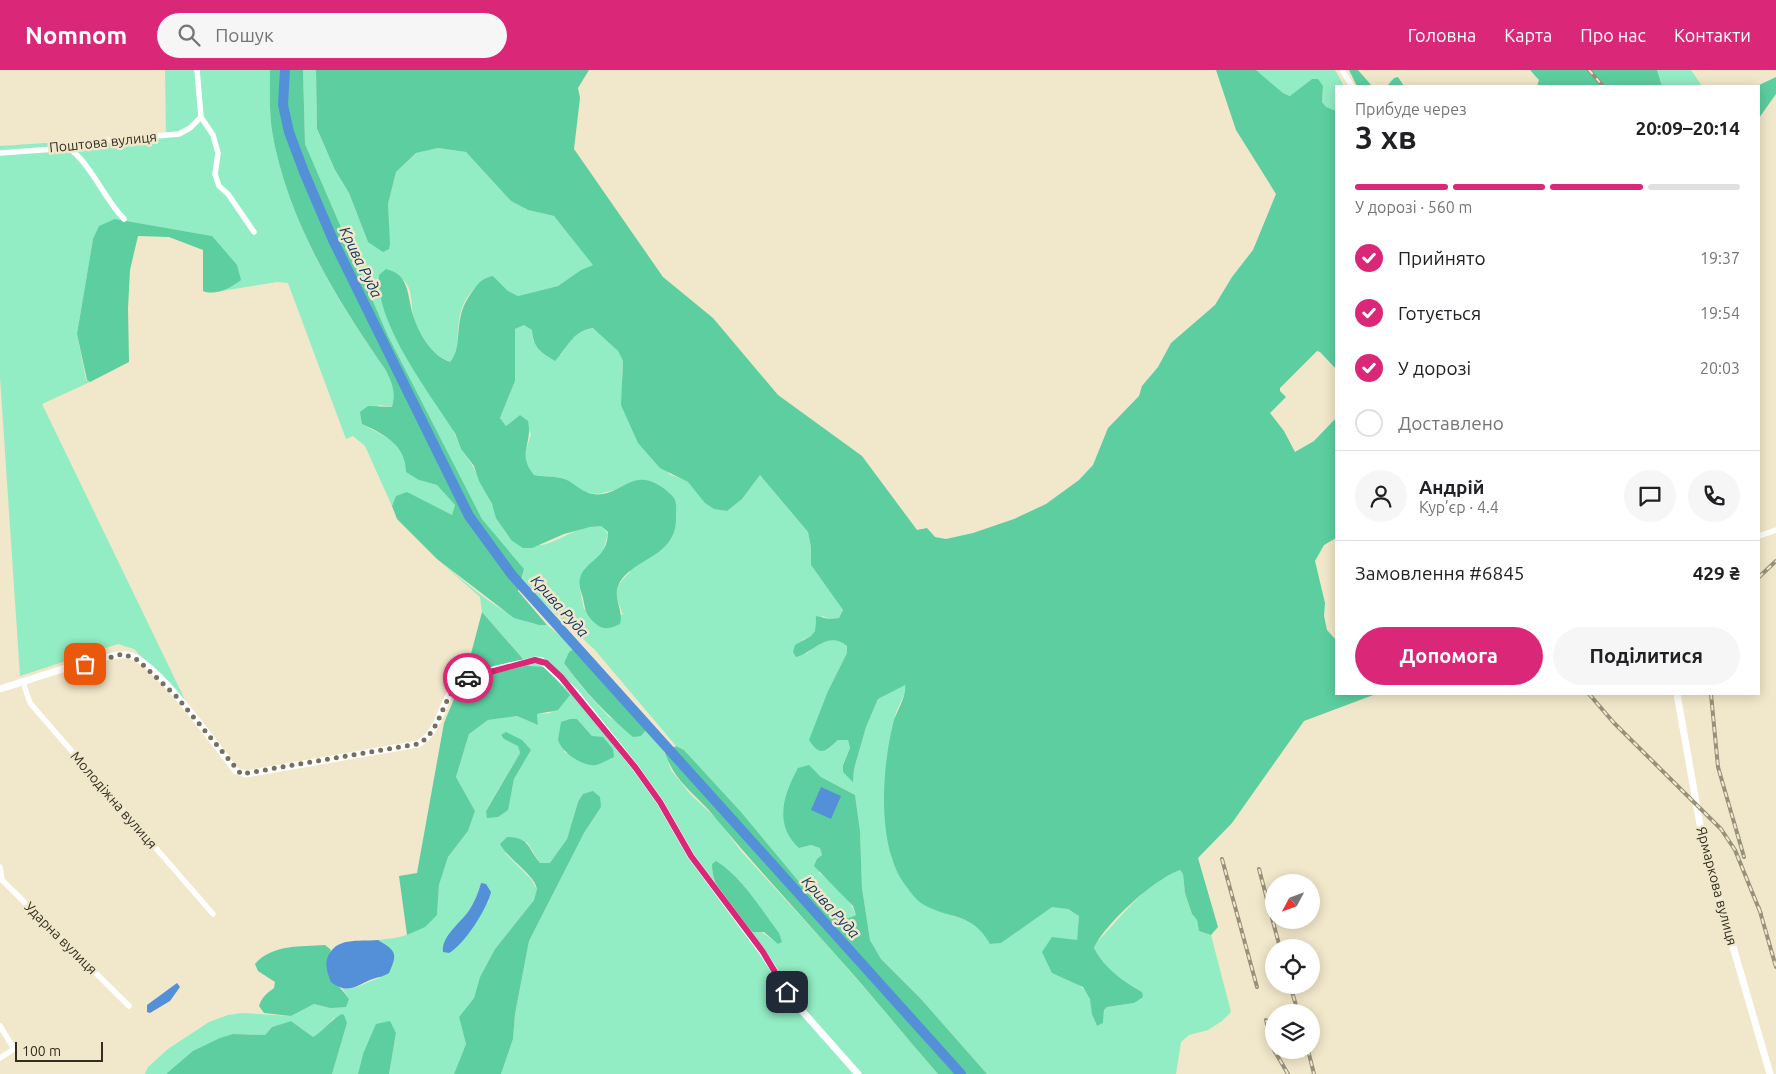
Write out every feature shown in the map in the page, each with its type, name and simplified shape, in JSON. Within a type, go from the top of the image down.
[{"type":"street","points":[[197,70],[201,117],[213,135],[218,153],[215,174],[219,186],[228,194],[254,232]]},
{"type":"street","points":[[1342,70],[1351,85]]},
{"type":"street","name":"Поштова вулиця","points":[[0,153],[69,148],[76,143],[179,134],[190,128],[201,117]]},
{"type":"street","points":[[69,148],[82,158],[115,210],[124,219]]},
{"type":"street","points":[[1760,534],[1776,530]]},
{"type":"street","points":[[0,689],[113,656],[129,655],[138,660],[161,680],[241,774],[418,744],[433,731],[452,692],[461,682],[535,660],[546,663],[574,691],[660,802],[691,856],[763,952],[796,1004],[858,1074]]},
{"type":"street","name":"Молодіжна вулиця","points":[[24,682],[30,703],[213,914]]},
{"type":"street","name":"Ярмаркова вулиця","points":[[1677,695],[1704,846],[1770,1074]]},
{"type":"street","name":"Ударна вулиця","points":[[0,868],[2,880],[129,1006]]},
{"type":"street","points":[[0,1026],[14,1049],[0,1058]]},
{"type":"green space","points":[[165,70],[270,70],[272,131],[279,164],[289,195],[301,226],[331,286],[385,369],[393,388],[392,407],[379,405],[362,424],[393,441],[419,480],[437,485],[455,505],[452,515],[433,506],[397,496],[392,506],[365,446],[353,436],[346,439],[288,283],[277,282],[209,293],[223,290],[212,236],[115,219],[93,239],[77,334],[86,380],[90,382],[42,404],[189,708],[134,649],[118,644],[20,676],[0,377],[0,146],[166,135]]},
{"type":"green space","points":[[270,70],[303,70],[305,144],[388,336],[482,519],[524,569],[518,591],[547,625],[539,625],[514,618],[437,559],[397,519],[392,506],[396,496],[407,492],[452,515],[455,505],[437,485],[419,480],[406,472],[405,463],[398,448],[386,436],[362,424],[360,412],[368,406],[392,407],[393,388],[385,369],[348,314],[315,256],[289,195],[279,164],[272,131]]},
{"type":"green space","points":[[303,70],[316,70],[317,130],[335,170],[349,193],[368,242],[389,249],[388,204],[396,172],[416,153],[438,148],[466,152],[511,201],[528,210],[554,216],[594,265],[581,270],[558,286],[518,296],[508,291],[493,276],[485,281],[472,292],[463,305],[456,348],[450,362],[431,349],[426,342],[415,321],[408,286],[402,278],[387,269],[461,449],[474,468],[502,526],[511,540],[542,545],[578,530],[601,526],[608,534],[602,555],[585,568],[579,585],[584,609],[623,615],[617,592],[620,583],[630,572],[627,484],[619,489],[598,494],[584,492],[562,478],[534,475],[525,460],[531,434],[520,415],[506,426],[500,418],[515,381],[515,329],[524,324],[532,330],[533,341],[561,355],[574,337],[582,331],[594,328],[618,351],[623,361],[622,379],[669,474],[688,482],[712,507],[727,511],[742,499],[760,475],[808,532],[811,547],[811,565],[843,610],[839,618],[829,619],[823,616],[815,621],[815,631],[811,636],[802,640],[806,654],[825,641],[830,640],[836,640],[847,646],[847,653],[828,691],[827,750],[838,740],[848,740],[850,748],[843,764],[843,772],[853,781],[854,769],[866,727],[878,699],[905,684],[906,691],[896,712],[885,781],[885,820],[892,860],[953,916],[973,922],[984,933],[990,944],[1001,943],[1052,906],[1068,909],[1079,916],[1077,941],[1052,937],[1052,973],[1074,982],[1084,989],[1090,999],[1097,1026],[1103,1023],[1104,1010],[1107,1007],[1134,1003],[1142,992],[1121,979],[1103,962],[1094,948],[1096,943],[1134,902],[1155,883],[1179,869],[1183,874],[1185,893],[1192,914],[1197,920],[1199,931],[1211,935],[1231,1012],[1222,1021],[1208,1030],[1189,1035],[1181,1042],[1176,1074],[987,1074],[921,999],[881,959],[870,940],[862,888],[860,831],[855,795],[821,777],[808,766],[799,848],[811,845],[820,848],[822,855],[819,873],[841,891],[856,915],[843,918],[821,908],[741,812],[684,750],[676,746],[595,650],[541,600],[522,578],[524,569],[482,519],[388,336],[305,144]]},
{"type":"green space","points":[[316,70],[589,70],[578,88],[580,98],[574,149],[663,277],[713,318],[778,395],[862,456],[917,530],[927,528],[935,537],[946,539],[973,533],[1014,519],[1046,504],[1079,480],[1093,465],[1108,428],[1139,396],[1142,386],[1158,367],[1171,343],[1215,305],[1232,277],[1253,250],[1276,194],[1236,130],[1216,70],[1256,70],[1283,93],[1290,96],[1312,79],[1318,79],[1323,86],[1322,102],[1326,107],[1335,111],[1335,368],[1317,351],[1280,388],[1280,391],[1286,397],[1270,413],[1284,431],[1295,452],[1314,441],[1335,419],[1335,539],[1324,545],[1315,561],[1325,603],[1324,616],[1327,630],[1335,639],[1335,695],[1373,695],[1304,721],[1232,823],[1198,858],[1218,927],[1211,935],[1199,931],[1197,920],[1192,914],[1185,893],[1183,874],[1180,870],[1157,882],[1144,892],[1108,927],[1094,948],[1109,968],[1142,992],[1143,997],[1134,1003],[1107,1007],[1104,1010],[1103,1023],[1097,1026],[1092,1014],[1090,999],[1083,987],[1052,973],[1042,952],[1052,937],[1077,940],[1079,916],[1068,909],[1052,907],[1001,943],[990,944],[983,933],[967,921],[931,908],[919,901],[906,886],[896,870],[890,851],[884,807],[884,785],[889,742],[894,719],[903,699],[905,685],[878,699],[866,727],[854,769],[853,782],[843,772],[843,765],[850,748],[848,740],[838,740],[826,750],[820,751],[809,740],[828,691],[847,653],[847,646],[833,640],[827,641],[796,657],[793,652],[795,645],[811,636],[815,631],[816,616],[829,619],[839,618],[843,610],[811,565],[811,547],[808,532],[760,475],[742,499],[727,511],[714,509],[705,503],[688,482],[660,468],[638,443],[621,405],[623,361],[618,351],[593,328],[580,332],[575,336],[555,361],[539,349],[534,341],[532,330],[524,325],[515,329],[515,381],[500,418],[506,426],[520,415],[528,421],[529,437],[526,461],[534,475],[561,478],[585,491],[596,494],[608,493],[634,481],[645,480],[665,489],[676,502],[674,531],[669,541],[653,556],[625,575],[619,584],[617,599],[621,614],[620,624],[611,628],[605,628],[593,621],[585,609],[579,582],[582,573],[604,549],[608,532],[601,526],[590,527],[564,534],[532,548],[523,548],[511,540],[496,518],[492,504],[479,481],[474,466],[461,449],[455,433],[418,378],[394,335],[380,294],[379,275],[386,269],[400,276],[404,281],[413,315],[422,336],[437,354],[450,362],[457,348],[461,314],[470,295],[482,280],[493,276],[508,291],[518,296],[558,286],[581,270],[593,265],[554,216],[528,210],[511,201],[466,152],[438,148],[416,153],[396,172],[388,204],[390,244],[389,249],[383,252],[368,242],[349,193],[335,170],[317,129]]},
{"type":"green space","points":[[1256,70],[1335,70],[1343,85],[1335,85],[1335,111],[1326,107],[1322,102],[1323,86],[1312,79],[1291,96],[1283,93]]},
{"type":"green space","points":[[1349,70],[1358,70],[1371,85],[1356,85]]},
{"type":"green space","points":[[1530,70],[1657,70],[1662,85],[1537,85],[1539,80]]},
{"type":"green space","points":[[1657,70],[1691,70],[1701,85],[1662,85]]},
{"type":"green space","points":[[1398,77],[1403,85],[1388,85],[1394,78]]},
{"type":"green space","points":[[1776,77],[1776,94],[1760,117],[1760,85]]},
{"type":"green space","points":[[115,219],[212,236],[237,265],[241,280],[233,286],[213,293],[203,291],[203,250],[169,237],[138,236],[130,270],[128,308],[129,362],[90,382],[87,380],[77,334],[93,239],[99,226]]},
{"type":"green space","points":[[437,559],[504,611],[533,624],[547,625],[575,648],[569,652],[564,663],[581,686],[609,717],[641,736],[647,729],[665,753],[671,770],[691,795],[717,819],[741,851],[837,956],[938,1074],[501,1074],[513,1039],[515,1014],[529,941],[584,833],[601,807],[578,802],[567,839],[551,863],[540,863],[527,842],[505,853],[531,879],[537,889],[534,900],[495,949],[480,977],[474,998],[459,1017],[466,1044],[454,1074],[389,1074],[396,1033],[363,1054],[358,1074],[332,1074],[347,1023],[334,1018],[321,1032],[313,1037],[291,1021],[272,1027],[265,1035],[233,1034],[166,1074],[145,1074],[148,1067],[168,1049],[209,1022],[228,1015],[242,1013],[291,1016],[314,1004],[330,1008],[349,999],[342,988],[357,987],[380,978],[388,947],[378,940],[397,938],[410,934],[437,915],[439,885],[448,857],[468,831],[475,811],[456,777],[469,734],[488,720],[517,716],[538,725],[537,714],[551,713],[529,666],[482,612],[480,597]],"holes":[[[577,719],[592,736],[572,755],[564,752]],[[518,746],[531,750],[514,779],[512,790],[488,817],[486,810],[520,753]],[[712,870],[778,944],[733,912],[718,886]],[[481,883],[489,902],[468,912],[476,898]]]},
{"type":"green space","points":[[482,612],[529,666],[545,667],[570,695],[558,710],[537,714],[538,725],[517,716],[488,720],[469,734],[456,777],[475,811],[468,831],[448,857],[439,885],[437,915],[425,927],[407,935],[399,876],[417,873],[444,723],[456,694],[463,684]]},
{"type":"green space","points":[[575,648],[647,729],[641,736],[633,737],[623,729],[596,702],[564,663],[569,652]]},
{"type":"green space","points":[[577,719],[592,736],[603,737],[613,749],[614,757],[596,765],[591,765],[585,764],[568,754],[558,740],[561,722]]},
{"type":"green space","points":[[506,732],[522,740],[531,750],[514,779],[508,810],[498,817],[487,818],[486,811],[520,753],[518,746],[504,739],[501,735]]},
{"type":"green space","points":[[676,746],[684,750],[741,812],[821,908],[843,918],[856,915],[853,906],[814,866],[817,859],[822,855],[820,848],[811,845],[799,848],[791,839],[784,819],[785,798],[798,768],[809,765],[821,777],[855,795],[860,831],[862,888],[870,940],[881,959],[921,999],[987,1074],[938,1074],[711,812],[675,774],[665,753]]},
{"type":"green space","points":[[593,791],[600,797],[601,807],[584,833],[529,941],[515,1014],[513,1039],[501,1074],[454,1074],[466,1044],[459,1017],[474,998],[480,977],[495,949],[534,900],[537,889],[532,878],[500,844],[507,837],[520,839],[527,844],[540,863],[550,863],[567,839],[578,802],[583,794]]},
{"type":"green space","points":[[716,861],[742,884],[779,933],[782,942],[778,944],[764,932],[753,932],[726,902],[720,893],[713,874],[712,864]]},
{"type":"green space","points":[[325,945],[331,950],[328,967],[331,978],[349,999],[346,1007],[330,1008],[314,1004],[291,1016],[264,1013],[259,1006],[261,1000],[274,988],[275,982],[258,971],[255,964],[270,953],[278,950]]},
{"type":"green space","points":[[342,1014],[347,1023],[332,1074],[166,1074],[193,1051],[220,1038],[233,1034],[265,1035],[272,1027],[291,1021],[313,1037]]},
{"type":"green space","points":[[390,1021],[396,1033],[389,1074],[358,1074],[363,1054],[376,1024]]},
{"type":"water","points":[[821,787],[841,796],[831,819],[811,810]]},
{"type":"water","points":[[481,883],[486,884],[491,892],[480,917],[468,935],[455,949],[449,953],[443,952],[445,941],[470,909]]},
{"type":"water","points":[[378,940],[389,947],[394,953],[394,961],[389,973],[351,988],[342,988],[331,982],[326,962],[336,947],[341,943]]},
{"type":"water","points":[[177,983],[180,987],[170,1001],[150,1013],[147,1012],[147,1005]]},
{"type":"waterway","name":"Крива Руда","points":[[285,70],[283,105],[289,132],[304,172],[333,240],[469,516],[512,575],[961,1074]]},
{"type":"railway","points":[[1589,70],[1602,85]]},
{"type":"railway","points":[[1760,576],[1776,561]]},
{"type":"railway","points":[[1590,695],[1614,723],[1721,829],[1735,850],[1761,914]]},
{"type":"railway","points":[[1711,695],[1718,767],[1744,857]]},
{"type":"railway","points":[[1222,859],[1257,987]]},
{"type":"railway","points":[[1259,869],[1278,939]]},
{"type":"railway","points":[[1759,908],[1776,967]]},
{"type":"railway","points":[[1293,994],[1296,1004]]},
{"type":"railway","points":[[1279,1059],[1288,1074]]},
{"type":"railway","points":[[1310,1059],[1314,1074]]},
{"type":"way so far","points":[[85,664],[123,654],[138,660],[176,696],[236,771],[241,774],[364,755],[418,744],[430,736],[452,692],[456,686],[468,678]]},
{"type":"route","points":[[468,678],[535,660],[542,661],[551,666],[574,691],[635,767],[660,802],[691,856],[763,952],[787,992]]}]
